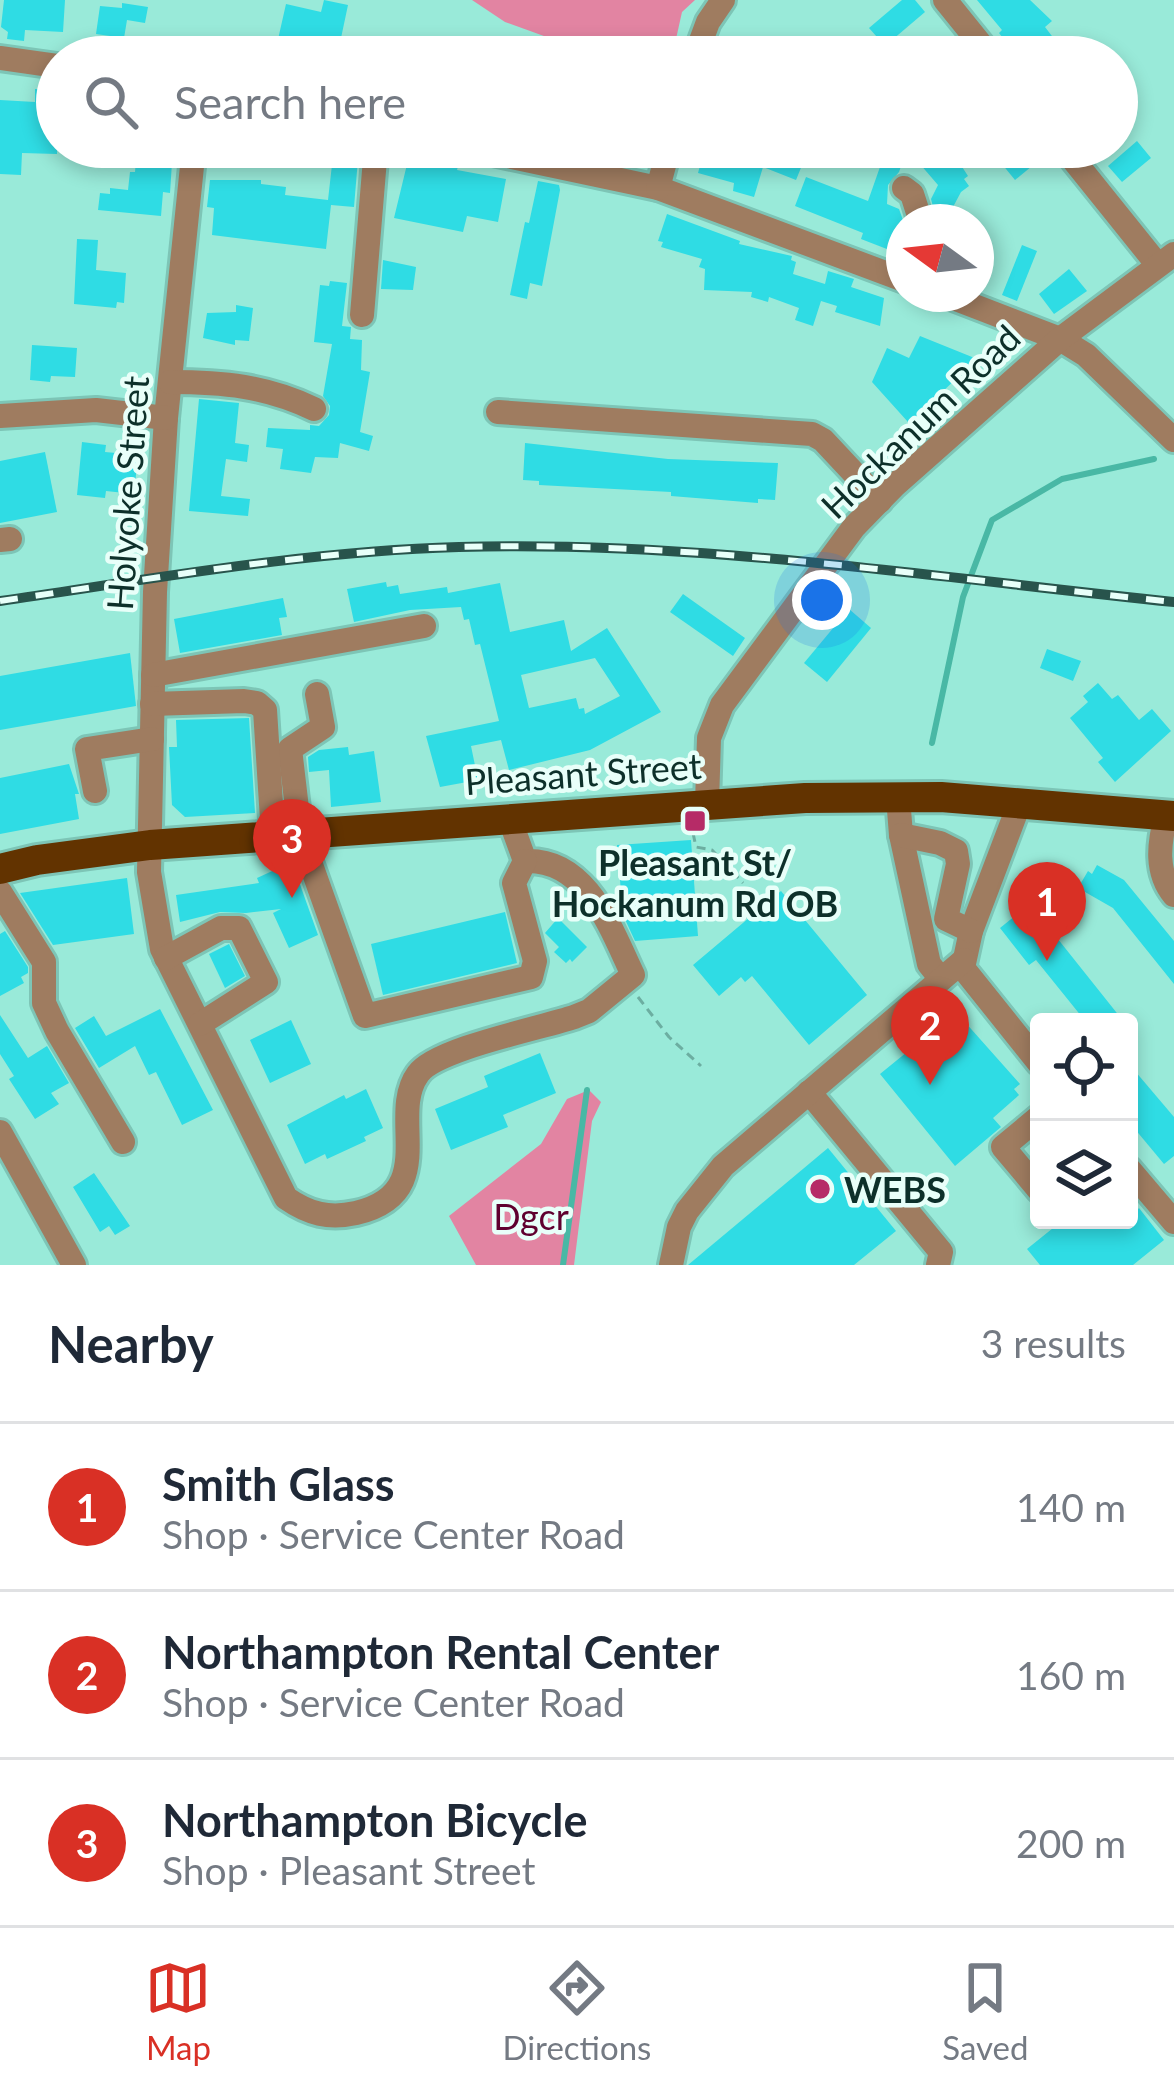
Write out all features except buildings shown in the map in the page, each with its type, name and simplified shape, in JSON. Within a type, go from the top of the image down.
[{"type":"main road","name":"Pleasant Street","points":[[0,869],[149,845],[707,804],[898,797],[1170,816]]},
{"type":"street","points":[[703,36],[723,0]]},
{"type":"street","points":[[945,0],[974,36]]},
{"type":"street","points":[[0,58],[36,63]]},
{"type":"street","name":"Holyoke Street","points":[[192,168],[166,418],[152,704],[149,845],[154,913],[166,958],[286,1198],[301,1208],[334,1216],[370,1209],[398,1185],[407,1168],[411,1141],[408,1099],[418,1072],[470,1047],[574,1017],[630,978]]},
{"type":"street","points":[[362,315],[374,168]]},
{"type":"street","points":[[564,168],[658,188],[886,273]]},
{"type":"street","points":[[658,188],[663,168]]},
{"type":"street","points":[[1082,168],[1165,259]]},
{"type":"street","points":[[904,188],[915,204]]},
{"type":"street","name":"Hockanum Road","points":[[707,804],[709,738],[722,706],[854,527],[994,394],[1165,259]]},
{"type":"street","points":[[990,312],[1060,339],[1086,355],[1174,440]]},
{"type":"street","points":[[170,382],[246,385],[284,394],[314,409]]},
{"type":"street","points":[[0,416],[96,410],[166,418]]},
{"type":"street","points":[[498,412],[812,434],[880,501]]},
{"type":"street","points":[[153,675],[424,626]]},
{"type":"street","points":[[286,835],[290,748],[322,727],[317,694]]},
{"type":"street","points":[[152,704],[244,700],[265,710],[286,835],[319,891],[365,1016],[531,976],[535,961],[514,884],[525,861],[509,817]]},
{"type":"street","points":[[94,790],[87,748],[152,739]]},
{"type":"street","points":[[898,797],[901,836],[929,964],[941,979]]},
{"type":"street","points":[[1020,802],[964,960],[969,980],[1030,1052]]},
{"type":"street","points":[[1170,816],[1160,843],[1162,881],[1174,895]]},
{"type":"street","points":[[901,836],[956,851],[958,864],[946,919],[971,931]]},
{"type":"street","points":[[525,861],[547,860],[579,880],[603,913],[630,978]]},
{"type":"street","points":[[0,892],[44,962],[41,989],[57,1030],[123,1142]]},
{"type":"street","points":[[166,958],[221,928],[239,928],[266,982],[200,1024]]},
{"type":"street","points":[[671,1265],[679,1227],[701,1190],[964,960]]},
{"type":"street","points":[[809,1092],[941,1252],[938,1265]]},
{"type":"street","points":[[1030,1125],[1003,1148],[1030,1180]]},
{"type":"street","points":[[0,1132],[74,1265]]},
{"type":"street","points":[[1138,1180],[1174,1222]]},
{"type":"path","points":[[693,832],[696,847],[712,850],[743,883]]},
{"type":"path","points":[[630,978],[669,1037],[701,1066]]},
{"type":"green space","points":[[472,0],[695,0],[682,12],[677,36],[544,36],[505,22]]},
{"type":"green space","name":"Dgcr","points":[[589,1090],[601,1102],[592,1121],[574,1265],[476,1265],[449,1216],[541,1144],[567,1099]]},
{"type":"waterway","points":[[932,743],[963,597],[992,520],[1062,479],[1154,459]]},
{"type":"waterway","points":[[563,1265],[587,1090]]},
{"type":"railway","points":[[0,601],[344,554],[549,546],[728,555],[1174,602]]},
{"type":"place","name":"Pleasant St/ Hockanum Rd OB","points":[[695,821]]},
{"type":"place","name":"Northampton Bicycle","points":[[292,898]]},
{"type":"place","name":"Smith Glass","points":[[1047,961]]},
{"type":"place","name":"Northampton Rental Center","points":[[930,1085]]},
{"type":"place","name":"WEBS","points":[[820,1189]]}]
